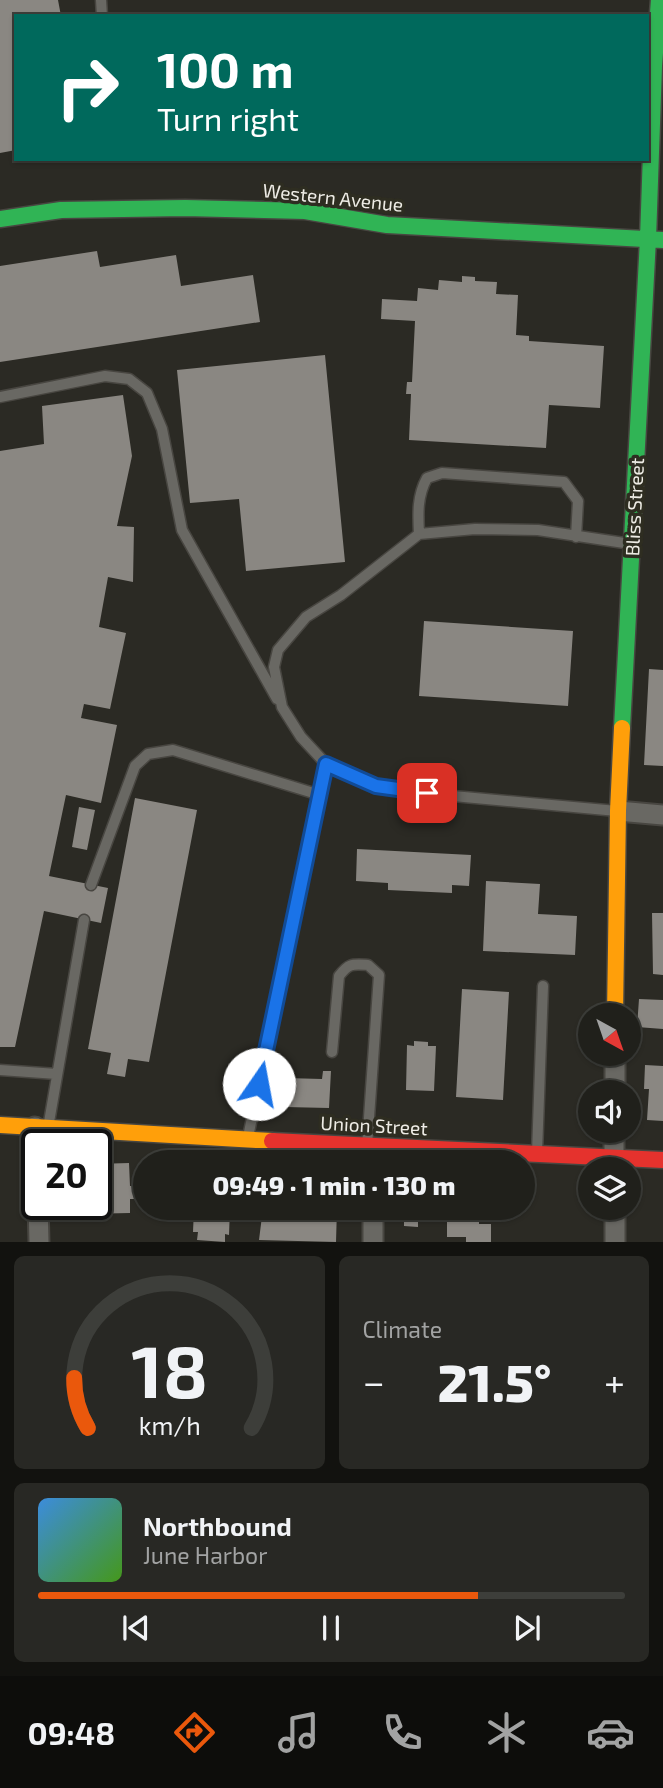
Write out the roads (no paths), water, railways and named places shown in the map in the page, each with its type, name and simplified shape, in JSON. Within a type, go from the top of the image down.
[{"type":"street","name":"Bliss Street","points":[[615,1003],[618,811],[632,544],[655,239],[650,118],[658,63],[659,0]]},
{"type":"street","name":"Western Avenue","points":[[0,219],[61,210],[185,208],[305,211],[387,225],[655,239]]},
{"type":"street","points":[[618,811],[663,815]]},
{"type":"street","name":"Union Street","points":[[0,1125],[247,1139],[352,1150]]},
{"type":"street","name":"Union Street","points":[[537,1154],[578,1159]]},
{"type":"street","name":"Union Street","points":[[641,1161],[663,1160]]},
{"type":"street","points":[[39,1220],[40,1242]]},
{"type":"street","points":[[373,1220],[373,1242]]},
{"type":"street","points":[[615,1220],[615,1242]]},
{"type":"lane","points":[[0,397],[105,376],[129,379],[147,393],[162,429],[183,530],[282,707],[301,737],[326,764],[376,786],[618,811]]},
{"type":"lane","points":[[419,534],[420,490],[427,478],[442,473],[564,482],[578,501],[576,537]]},
{"type":"lane","points":[[282,707],[274,667],[278,650],[306,617],[341,595],[419,534],[475,529],[538,530],[632,544]]},
{"type":"lane","points":[[91,885],[135,766],[148,754],[173,750],[320,795]]},
{"type":"lane","points":[[247,1139],[326,764]]},
{"type":"lane","points":[[41,1128],[57,1074],[84,920]]},
{"type":"lane","points":[[332,1052],[340,976],[346,967],[352,964],[368,965],[379,975],[371,1150]]},
{"type":"lane","points":[[537,1154],[543,986]]},
{"type":"lane","points":[[0,1070],[57,1074]]}]
